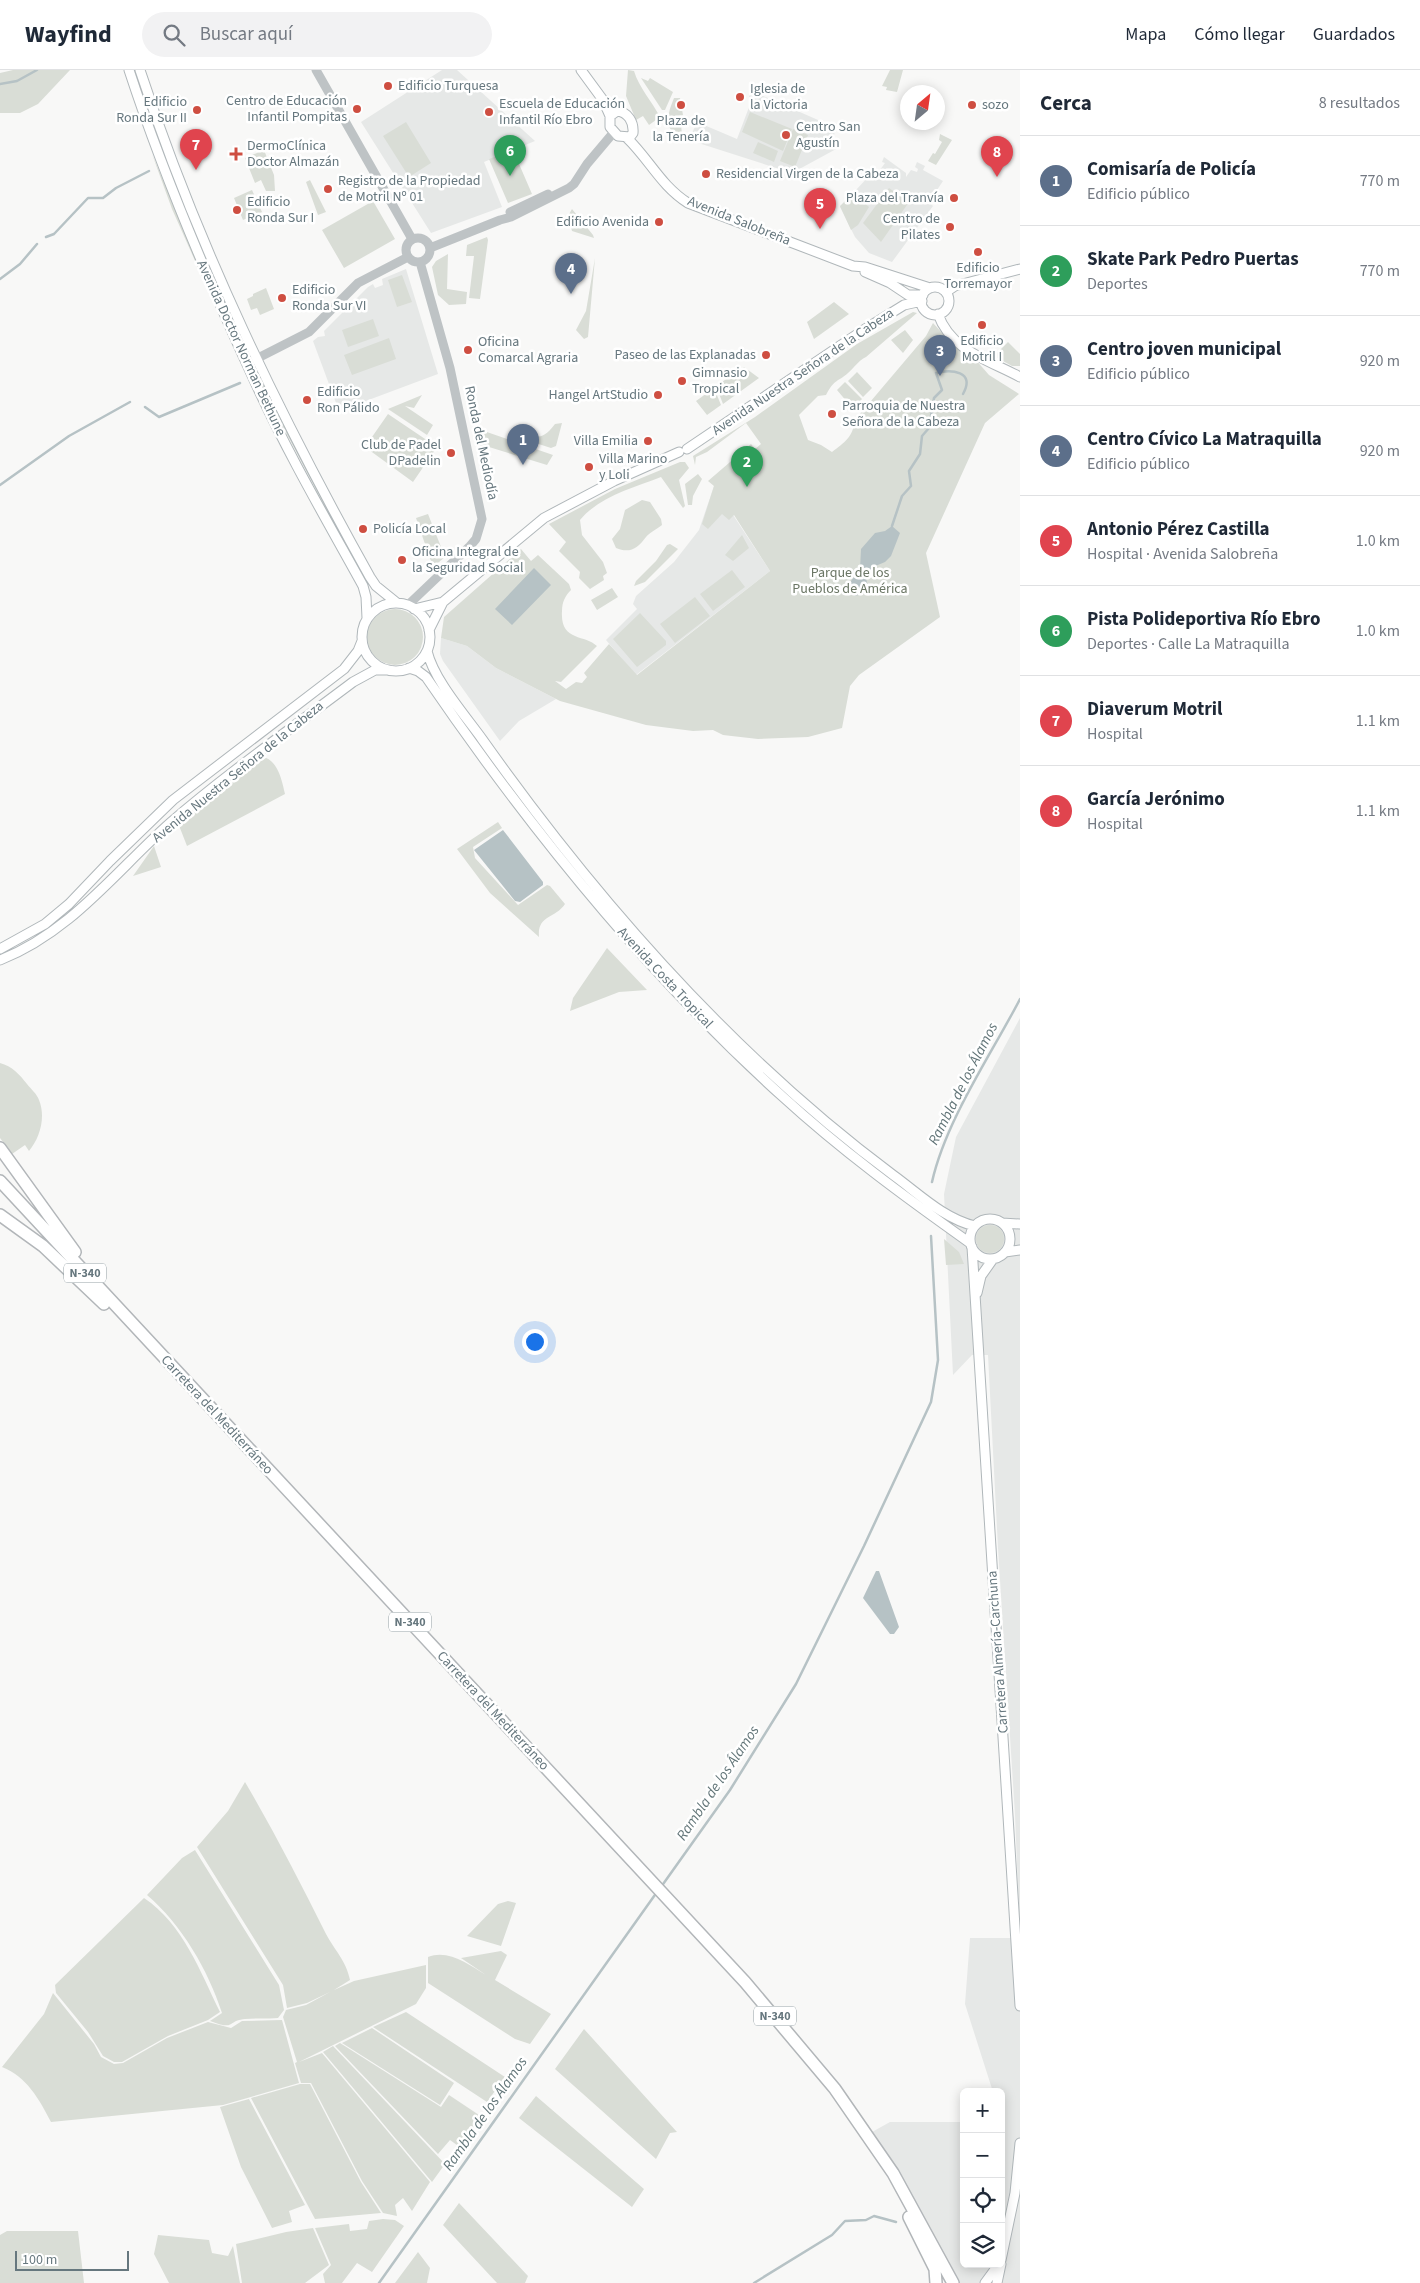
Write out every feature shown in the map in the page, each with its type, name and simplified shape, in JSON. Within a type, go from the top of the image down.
[{"type":"highway","points":[[0,1148],[68,1243],[170,1364]]},
{"type":"highway","name":"Carretera del Mediterráneo","points":[[0,1181],[745,1982],[800,2045],[893,2173],[953,2283]]},
{"type":"highway","points":[[0,1215],[42,1246],[170,1364]]},
{"type":"highway","name":"Carretera del Mediterráneo","points":[[871,2142],[935,2269],[936,2283]]},
{"type":"main road","name":"Avenida Doctor Norman Bethune","points":[[129,70],[155,150],[189,235],[255,383],[362,586],[366,597],[367,618]]},
{"type":"main road","name":"Avenida Doctor Norman Bethune","points":[[140,70],[182,192],[256,359],[370,577],[376,586],[397,603]]},
{"type":"main road","points":[[581,70],[614,114]]},
{"type":"main road","points":[[625,113],[632,121],[634,127],[630,136],[618,136],[610,127],[614,114],[625,113]]},
{"type":"main road","name":"Avenida Salobreña","points":[[630,136],[667,187],[688,203],[861,268],[908,295],[922,298]]},
{"type":"main road","name":"Avenida Salobreña","points":[[861,268],[865,267],[930,288]]},
{"type":"main road","points":[[946,292],[955,286],[1020,269]]},
{"type":"main road","points":[[938,287],[946,292],[949,299],[948,307],[938,314],[927,312],[922,298],[930,288],[938,287]]},
{"type":"main road","name":"Avenida Nuestra Señora de la Cabeza","points":[[429,630],[443,602],[544,518],[606,485],[683,451],[816,360],[894,310],[922,298]]},
{"type":"main road","points":[[938,314],[943,328],[960,346],[1020,377]]},
{"type":"main road","name":"Avenida Nuestra Señora de la Cabeza","points":[[411,607],[443,602]]},
{"type":"main road","points":[[397,603],[411,607],[423,616],[429,630],[427,650],[420,660],[409,668],[389,670],[371,660],[362,641],[367,618],[380,607],[397,603]]},
{"type":"main road","name":"Avenida Nuestra Señora de la Cabeza","points":[[0,949],[28,936],[69,904],[173,800],[344,669],[358,651],[362,641]]},
{"type":"main road","name":"Avenida Costa Tropical","points":[[427,650],[432,666],[512,781],[572,859],[632,929],[729,1032],[786,1085],[869,1157],[961,1223],[974,1226]]},
{"type":"main road","name":"Avenida Costa Tropical","points":[[409,668],[426,678],[535,828],[595,902],[683,1000],[795,1107],[856,1160],[971,1245]]},
{"type":"main road","name":"Avenida Nuestra Señora de la Cabeza","points":[[0,960],[52,932],[73,916],[171,823],[346,688],[375,670],[389,670]]},
{"type":"main road","points":[[1020,1224],[1002,1223],[991,1218],[985,1219],[974,1226],[970,1234],[971,1245],[980,1256],[993,1259],[1005,1252],[1020,1250]]},
{"type":"main road","points":[[1002,1223],[1010,1234],[1010,1240],[1005,1252]]},
{"type":"main road","name":"Carretera Almería-Carchuna","points":[[971,1245],[973,1289],[976,1298],[1020,2006]]},
{"type":"main road","name":"Carretera Almería-Carchuna","points":[[976,1298],[981,1276],[993,1259]]},
{"type":"main road","points":[[1005,2241],[1015,2192],[1020,2143]]},
{"type":"main road","points":[[985,2283],[997,2268]]},
{"type":"main road","points":[[997,2283],[999,2268]]},
{"type":"street","points":[[316,70],[412,239]]},
{"type":"street","points":[[430,248],[500,220],[536,198],[565,190],[574,184],[586,164],[614,132]]},
{"type":"street","points":[[412,239],[423,239],[430,248],[429,255],[420,262],[408,257],[406,249],[412,239]]},
{"type":"street","points":[[256,359],[309,332],[358,283],[408,257]]},
{"type":"street","name":"Ronda del Mediodía","points":[[411,607],[476,539],[482,519],[450,368],[420,262]]},
{"type":"shaded area","points":[[442,70],[457,70],[535,141],[484,162],[502,207],[431,233],[361,122]]},
{"type":"shaded area","name":"Centro San Agustín","points":[[752,91],[825,123],[826,127],[835,130],[833,141],[828,143],[834,143],[838,148],[792,173],[689,140],[697,122],[737,139],[751,102],[749,97]]},
{"type":"shaded area","points":[[884,157],[906,173],[906,177],[911,170],[917,172],[918,169],[915,167],[917,162],[925,166],[923,170],[943,181],[929,202],[933,206],[892,262],[869,253],[855,237],[840,207],[870,175],[874,178],[885,163],[882,162]]},
{"type":"shaded area","points":[[406,269],[438,374],[339,411],[313,341],[318,337],[325,336],[324,331],[368,287],[373,284],[375,288],[383,285],[382,279]]},
{"type":"shaded area","points":[[714,486],[770,571],[636,675],[606,640],[637,609],[633,604],[636,596],[674,562],[699,530]]},
{"type":"shaded area","points":[[892,526],[900,533],[891,556],[885,562],[873,567],[866,578],[868,587],[865,593],[855,596],[848,585],[860,569],[861,549],[875,533],[885,531]]},
{"type":"shaded area","points":[[534,568],[551,585],[512,625],[495,609]]},
{"type":"shaded area","points":[[441,638],[467,646],[496,668],[556,699],[519,721],[500,741],[443,661],[440,654]]},
{"type":"shaded area","points":[[503,830],[543,882],[543,885],[520,902],[515,901],[474,850]]},
{"type":"shaded area","points":[[1020,1018],[1020,1938],[1015,1815],[988,1355],[972,1355],[953,1375],[944,1194],[956,1137]]},
{"type":"shaded area","points":[[876,1571],[879,1571],[899,1627],[894,1634],[890,1634],[863,1598]]},
{"type":"shaded area","points":[[970,1938],[1020,1938],[1020,2283],[956,2283],[924,2222],[872,2132],[890,2122],[960,2122],[960,2268],[1005,2268],[1005,2088],[992,2088],[965,2004]]},
{"type":"green space","points":[[13,70],[70,70],[38,104],[20,113],[0,113],[0,73]]},
{"type":"green space","points":[[628,70],[634,71],[639,83],[660,117],[649,125],[643,116],[636,120],[626,96]]},
{"type":"green space","points":[[890,70],[903,70],[897,92],[886,90],[887,87],[882,86]]},
{"type":"green space","points":[[641,78],[648,81],[650,78],[673,92],[665,110],[662,110]]},
{"type":"green space","points":[[674,98],[680,98],[683,115],[669,118],[669,124],[668,119]]},
{"type":"green space","points":[[750,112],[792,129],[783,151],[742,132]]},
{"type":"green space","points":[[406,122],[431,163],[409,177],[383,136]]},
{"type":"green space","points":[[669,124],[681,124],[682,135],[678,137],[673,133]]},
{"type":"green space","points":[[793,129],[808,135],[795,167],[780,161]]},
{"type":"green space","points":[[940,134],[952,140],[936,165],[928,161],[942,142],[939,140]]},
{"type":"green space","points":[[758,142],[778,151],[774,162],[753,153]]},
{"type":"green space","points":[[264,150],[274,175],[275,191],[266,191],[261,180],[255,183],[245,158]]},
{"type":"green space","points":[[513,150],[532,194],[508,203],[489,159]]},
{"type":"green space","points":[[163,151],[185,207],[260,378],[258,379],[182,209],[160,152]]},
{"type":"green space","points":[[152,154],[236,353],[172,209]]},
{"type":"green space","points":[[310,180],[326,212],[318,215],[306,182]]},
{"type":"green space","points":[[889,188],[909,202],[881,242],[863,223]]},
{"type":"green space","points":[[252,190],[262,212],[243,220],[234,198]]},
{"type":"green space","points":[[853,193],[869,207],[858,225],[851,230],[840,206]]},
{"type":"green space","points":[[373,201],[395,239],[344,268],[322,230]]},
{"type":"green space","points":[[572,209],[594,238],[572,231],[568,216]]},
{"type":"green space","points":[[487,237],[480,299],[469,298],[474,256],[466,256],[467,245]]},
{"type":"green space","points":[[448,254],[447,289],[467,292],[466,304],[449,305],[438,295],[432,267],[436,261]]},
{"type":"green space","points":[[595,258],[588,337],[584,339],[576,330],[586,311]]},
{"type":"green space","points":[[402,275],[412,302],[397,307],[388,280]]},
{"type":"green space","points":[[266,288],[274,309],[260,315],[257,308],[251,310],[247,299]]},
{"type":"green space","points":[[834,302],[849,314],[814,339],[807,322]]},
{"type":"green space","name":"Parque de los Pueblos de América","points":[[913,312],[917,313],[834,383],[826,395],[818,396],[799,415],[808,440],[832,452],[844,442],[852,431],[854,421],[926,336],[933,323],[956,348],[975,359],[989,375],[1019,394],[985,423],[926,553],[940,617],[859,675],[850,686],[842,728],[808,737],[758,739],[723,735],[713,730],[693,731],[646,725],[560,701],[496,668],[467,646],[441,638],[444,617],[521,549],[531,561],[538,555],[569,584],[571,590],[564,599],[562,608],[562,621],[565,628],[574,636],[592,642],[597,646],[561,682],[555,681],[566,689],[576,682],[582,683],[587,677],[584,673],[609,644],[637,675],[770,571],[734,515],[729,520],[722,514],[708,529],[702,524],[714,486],[708,481],[751,444],[755,449],[761,444],[746,423],[707,452],[696,457],[695,465],[693,456],[755,417],[857,344]]},
{"type":"green space","points":[[373,319],[379,336],[348,347],[342,330]]},
{"type":"green space","points":[[905,330],[913,340],[903,353],[891,340]]},
{"type":"green space","points":[[389,338],[396,359],[352,375],[344,355]]},
{"type":"green space","points":[[1008,342],[1020,354],[1020,366],[1012,366],[994,356]]},
{"type":"green space","points":[[744,367],[759,378],[723,404],[716,386]]},
{"type":"green space","points":[[857,372],[872,388],[863,397],[848,381]]},
{"type":"green space","points":[[845,382],[862,399],[853,409],[837,390]]},
{"type":"green space","points":[[263,384],[357,563],[355,564],[261,385]]},
{"type":"green space","points":[[714,388],[721,405],[707,415],[696,401]]},
{"type":"green space","points":[[422,395],[414,408],[405,406],[433,425],[427,435],[388,409]]},
{"type":"green space","points":[[388,414],[437,447],[413,482],[365,447]]},
{"type":"green space","points":[[562,423],[556,446],[551,448],[520,438],[544,435],[555,424]]},
{"type":"green space","points":[[478,426],[481,430],[553,455],[547,465],[489,447],[488,452],[481,449],[476,427]]},
{"type":"green space","points":[[680,462],[685,462],[689,468],[679,480],[685,506],[683,508],[661,477],[607,499],[580,520],[582,535],[603,562],[607,573],[603,576],[604,580],[590,589],[579,578],[580,572],[559,551],[566,542],[549,524],[615,489]]},
{"type":"green space","points":[[698,474],[702,479],[693,496],[692,505],[688,505],[685,484]]},
{"type":"green space","points":[[642,500],[650,502],[661,519],[662,525],[633,549],[621,550],[616,548],[612,539],[620,529],[625,510]]},
{"type":"green space","points":[[428,514],[445,557],[433,567],[416,518]]},
{"type":"green space","points":[[742,535],[749,548],[733,561],[725,555]]},
{"type":"green space","points":[[670,544],[678,549],[645,582],[634,586],[636,581],[656,561],[667,545]]},
{"type":"green space","points":[[732,570],[745,587],[713,611],[700,594]]},
{"type":"green space","points":[[612,588],[618,597],[597,610],[591,600]]},
{"type":"green space","points":[[695,597],[710,616],[675,643],[660,624]]},
{"type":"green space","points":[[389,609],[401,609],[411,613],[419,621],[423,637],[419,653],[411,661],[401,665],[389,665],[379,661],[371,653],[367,643],[367,631],[371,621],[379,613]]},
{"type":"green space","points":[[640,613],[666,641],[666,645],[637,667],[613,639]]},
{"type":"green space","points":[[262,757],[276,766],[285,794],[187,846],[178,823]]},
{"type":"green space","points":[[498,822],[502,828],[473,847],[475,858],[518,905],[547,885],[565,904],[544,921],[539,930],[539,937],[490,893],[457,849]]},
{"type":"green space","points":[[154,846],[161,867],[133,876]]},
{"type":"green space","points":[[607,948],[647,990],[619,992],[570,1011],[573,998]]},
{"type":"green space","points":[[0,1063],[19,1074],[39,1100],[42,1113],[41,1127],[29,1151],[25,1145],[12,1154],[0,1138]]},
{"type":"green space","points":[[990,1225],[1000,1229],[1004,1239],[1000,1249],[990,1253],[980,1249],[976,1239],[980,1229]]},
{"type":"green space","points":[[944,1239],[959,1252],[964,1264],[946,1265]]},
{"type":"green space","points":[[245,1782],[287,1857],[326,1934],[346,1967],[350,1980],[334,1990],[354,1981],[426,1965],[426,1988],[416,2004],[299,2062],[322,2053],[430,2182],[412,2211],[403,2198],[395,2205],[397,2216],[383,2213],[362,2181],[311,2083],[301,2083],[295,2063],[297,2062],[283,2017],[286,2010],[306,2005],[330,1992],[307,2003],[287,2008],[283,1985],[197,1847],[228,1811]]},
{"type":"green space","points":[[195,1850],[279,1985],[284,2010],[278,2018],[245,2019],[227,2025],[210,2021],[222,2013],[201,1965],[172,1920],[147,1895],[182,1858]]},
{"type":"green space","points":[[144,1898],[170,1921],[180,1935],[189,1949],[220,2012],[208,2020],[168,2036],[122,2062],[114,2062],[103,2056],[88,2032],[56,1993],[55,1985]]},
{"type":"green space","points":[[508,1901],[516,1903],[501,1946],[467,1936],[498,1904]]},
{"type":"green space","points":[[501,1951],[507,1955],[495,1980],[551,2014],[530,2044],[515,2039],[428,1983],[428,1957],[444,1955],[458,1959],[486,1975],[461,1958]]},
{"type":"green space","points":[[53,1993],[94,2044],[101,2057],[114,2064],[123,2063],[167,2038],[208,2022],[231,2028],[242,2021],[282,2020],[299,2083],[223,2105],[51,2122],[37,2097],[25,2083],[11,2071],[2,2067],[44,2014]]},
{"type":"green space","points":[[406,2012],[505,2077],[487,2102],[373,2027]]},
{"type":"green space","points":[[372,2028],[454,2083],[440,2105],[342,2043]]},
{"type":"green space","points":[[584,2029],[677,2132],[670,2133],[656,2159],[555,2069]]},
{"type":"green space","points":[[340,2043],[441,2107],[449,2095],[482,2117],[461,2148],[450,2140],[438,2154],[335,2046]]},
{"type":"green space","points":[[333,2046],[445,2164],[432,2182],[323,2052]]},
{"type":"green space","points":[[300,2084],[310,2084],[361,2182],[381,2213],[315,2219],[251,2098]]},
{"type":"green space","points":[[536,2096],[644,2189],[632,2207],[519,2118]]},
{"type":"green space","points":[[249,2099],[305,2205],[289,2211],[292,2222],[272,2228],[241,2167],[220,2107]]},
{"type":"green space","points":[[459,2203],[528,2276],[525,2283],[497,2283],[443,2225]]},
{"type":"green space","points":[[395,2220],[404,2226],[372,2272],[357,2263],[342,2283],[325,2283],[323,2274],[331,2265],[315,2228],[349,2224],[350,2231],[367,2229],[369,2221]]},
{"type":"green space","points":[[313,2228],[329,2265],[305,2283],[242,2283],[236,2244],[286,2232]]},
{"type":"green space","points":[[7,2231],[78,2231],[84,2283],[0,2283],[0,2235]]},
{"type":"green space","points":[[158,2235],[209,2240],[212,2253],[228,2256],[233,2246],[240,2283],[169,2283],[154,2254]]},
{"type":"green space","points":[[418,2252],[430,2268],[427,2283],[395,2283]]},
{"type":"waterway","points":[[0,84],[17,81],[37,70]]},
{"type":"waterway","points":[[46,237],[54,234],[88,198],[103,198],[116,188],[149,171]]},
{"type":"waterway","points":[[0,279],[20,264],[37,244]]},
{"type":"waterway","points":[[892,526],[902,496],[911,486],[909,471],[920,454],[922,436],[929,428],[934,398],[942,390],[936,373],[948,371],[960,373],[964,376],[966,386],[963,394]]},
{"type":"waterway","points":[[145,407],[159,417],[240,383]]},
{"type":"waterway","points":[[0,485],[69,436],[130,402]]},
{"type":"waterway","name":"Rambla de los Álamos","points":[[932,1182],[958,1112],[1020,999]]},
{"type":"waterway","name":"Rambla de los Álamos","points":[[661,1887],[730,1790],[796,1684],[864,1546],[931,1402],[938,1360],[931,1236]]},
{"type":"waterway","name":"Rambla de los Álamos","points":[[379,2283],[657,1892]]},
{"type":"waterway","points":[[754,2283],[832,2235],[845,2221],[866,2220],[874,2216],[896,2222]]},
{"type":"place","name":"Edificio Turquesa","points":[[388,86]]},
{"type":"place","name":"Iglesia de la Victoria","points":[[740,97]]},
{"type":"place","name":"Plaza de la Tenería","points":[[681,105]]},
{"type":"place","name":"sozo","points":[[972,105]]},
{"type":"place","name":"Centro de Educación Infantil Pompitas","points":[[357,109]]},
{"type":"place","name":"Edificio Ronda Sur II","points":[[197,110]]},
{"type":"place","name":"Escuela de Educación Infantil Río Ebro","points":[[489,112]]},
{"type":"place","name":"Centro San Agustín","points":[[786,135]]},
{"type":"place","name":"DermoClínica Doctor Almazán","points":[[236,154]]},
{"type":"place","name":"Diaverum Motril","points":[[196,170]]},
{"type":"place","name":"Residencial Virgen de la Cabeza","points":[[706,174]]},
{"type":"place","name":"Pista Polideportiva Río Ebro","points":[[510,176]]},
{"type":"place","name":"García Jerónimo","points":[[997,177]]},
{"type":"place","name":"Registro de la Propiedad de Motril Nº 01","points":[[328,189]]},
{"type":"place","name":"Plaza del Tranvía","points":[[954,198]]},
{"type":"place","name":"Edificio Ronda Sur I","points":[[237,210]]},
{"type":"place","name":"Edificio Avenida","points":[[659,222]]},
{"type":"place","name":"Centro de Pilates","points":[[950,227]]},
{"type":"place","name":"Antonio Pérez Castilla","points":[[820,229]]},
{"type":"place","name":"Edificio Torremayor","points":[[978,252]]},
{"type":"place","name":"Centro Cívico La Matraquilla","points":[[571,294]]},
{"type":"place","name":"Edificio Ronda Sur VI","points":[[282,298]]},
{"type":"place","name":"Edificio Motril I","points":[[982,325]]},
{"type":"place","name":"Oficina Comarcal Agraria","points":[[468,350]]},
{"type":"place","name":"Paseo de las Explanadas","points":[[766,355]]},
{"type":"place","name":"Centro joven municipal","points":[[940,376]]},
{"type":"place","name":"Gimnasio Tropical","points":[[682,381]]},
{"type":"place","name":"Hangel ArtStudio","points":[[658,395]]},
{"type":"place","name":"Edificio Ron Pálido","points":[[307,400]]},
{"type":"place","name":"Parroquia de Nuestra Señora de la Cabeza","points":[[832,414]]},
{"type":"place","name":"Villa Emilia","points":[[648,441]]},
{"type":"place","name":"Club de Padel DPadelin","points":[[451,453]]},
{"type":"place","name":"Comisaría de Policía","points":[[523,465]]},
{"type":"place","name":"Villa Marino y Loli","points":[[589,467]]},
{"type":"place","name":"Skate Park Pedro Puertas","points":[[747,487]]},
{"type":"place","name":"Policía Local","points":[[363,529]]},
{"type":"place","name":"Oficina Integral de la Seguridad Social","points":[[402,560]]}]
